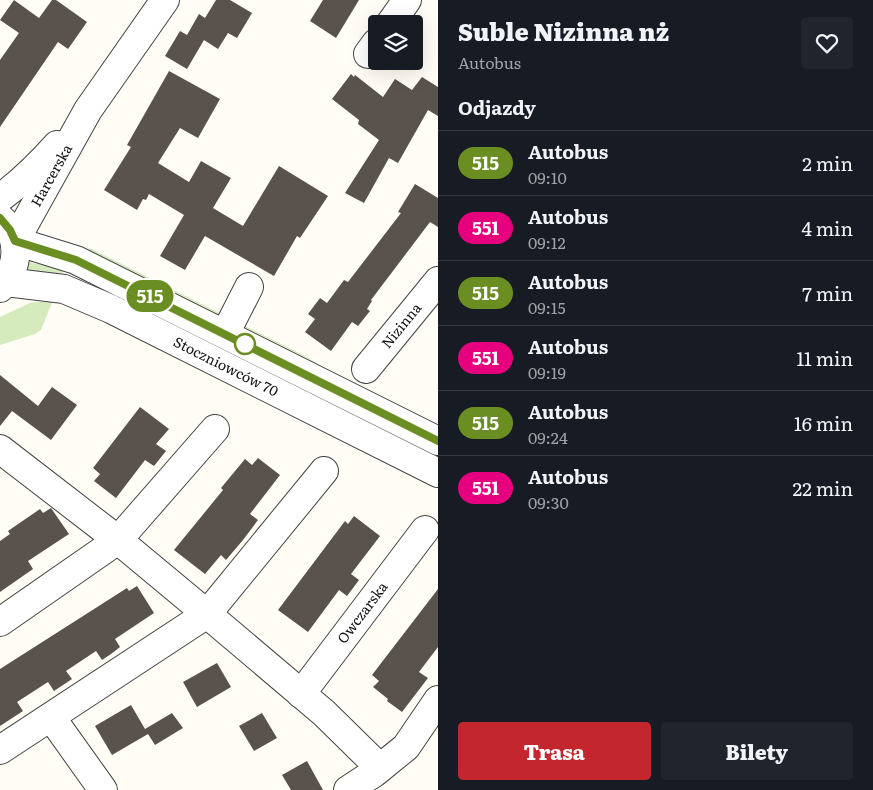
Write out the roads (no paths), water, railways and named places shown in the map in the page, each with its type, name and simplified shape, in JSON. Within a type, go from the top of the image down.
[{"type":"street","name":"Harcerska","points":[[15,241],[88,110],[165,0]]},
{"type":"street","points":[[396,15],[407,0]]},
{"type":"street","name":"Harcerska","points":[[0,198],[18,185],[42,163],[42,143],[88,110]]},
{"type":"street","points":[[46,186],[42,207],[44,230],[56,248],[76,260],[438,441]]},
{"type":"street","points":[[0,218],[10,230],[15,241],[15,261],[12,272],[3,285]]},
{"type":"street","points":[[15,241],[76,260]]},
{"type":"street","name":"Nizinna","points":[[366,369],[438,281]]},
{"type":"street","name":"Stoczniowców 70","points":[[3,285],[64,290],[111,309],[438,473]]},
{"type":"street","points":[[226,334],[249,288]]},
{"type":"street","points":[[0,622],[118,540],[214,429]]},
{"type":"street","points":[[0,449],[118,540],[207,614],[324,713],[380,768]]},
{"type":"street","points":[[0,750],[207,614],[324,470]]},
{"type":"street","name":"Owczarska","points":[[301,694],[424,530]]},
{"type":"street","points":[[348,790],[380,768],[406,746],[438,700]]},
{"type":"street","points":[[51,717],[103,790]]}]
